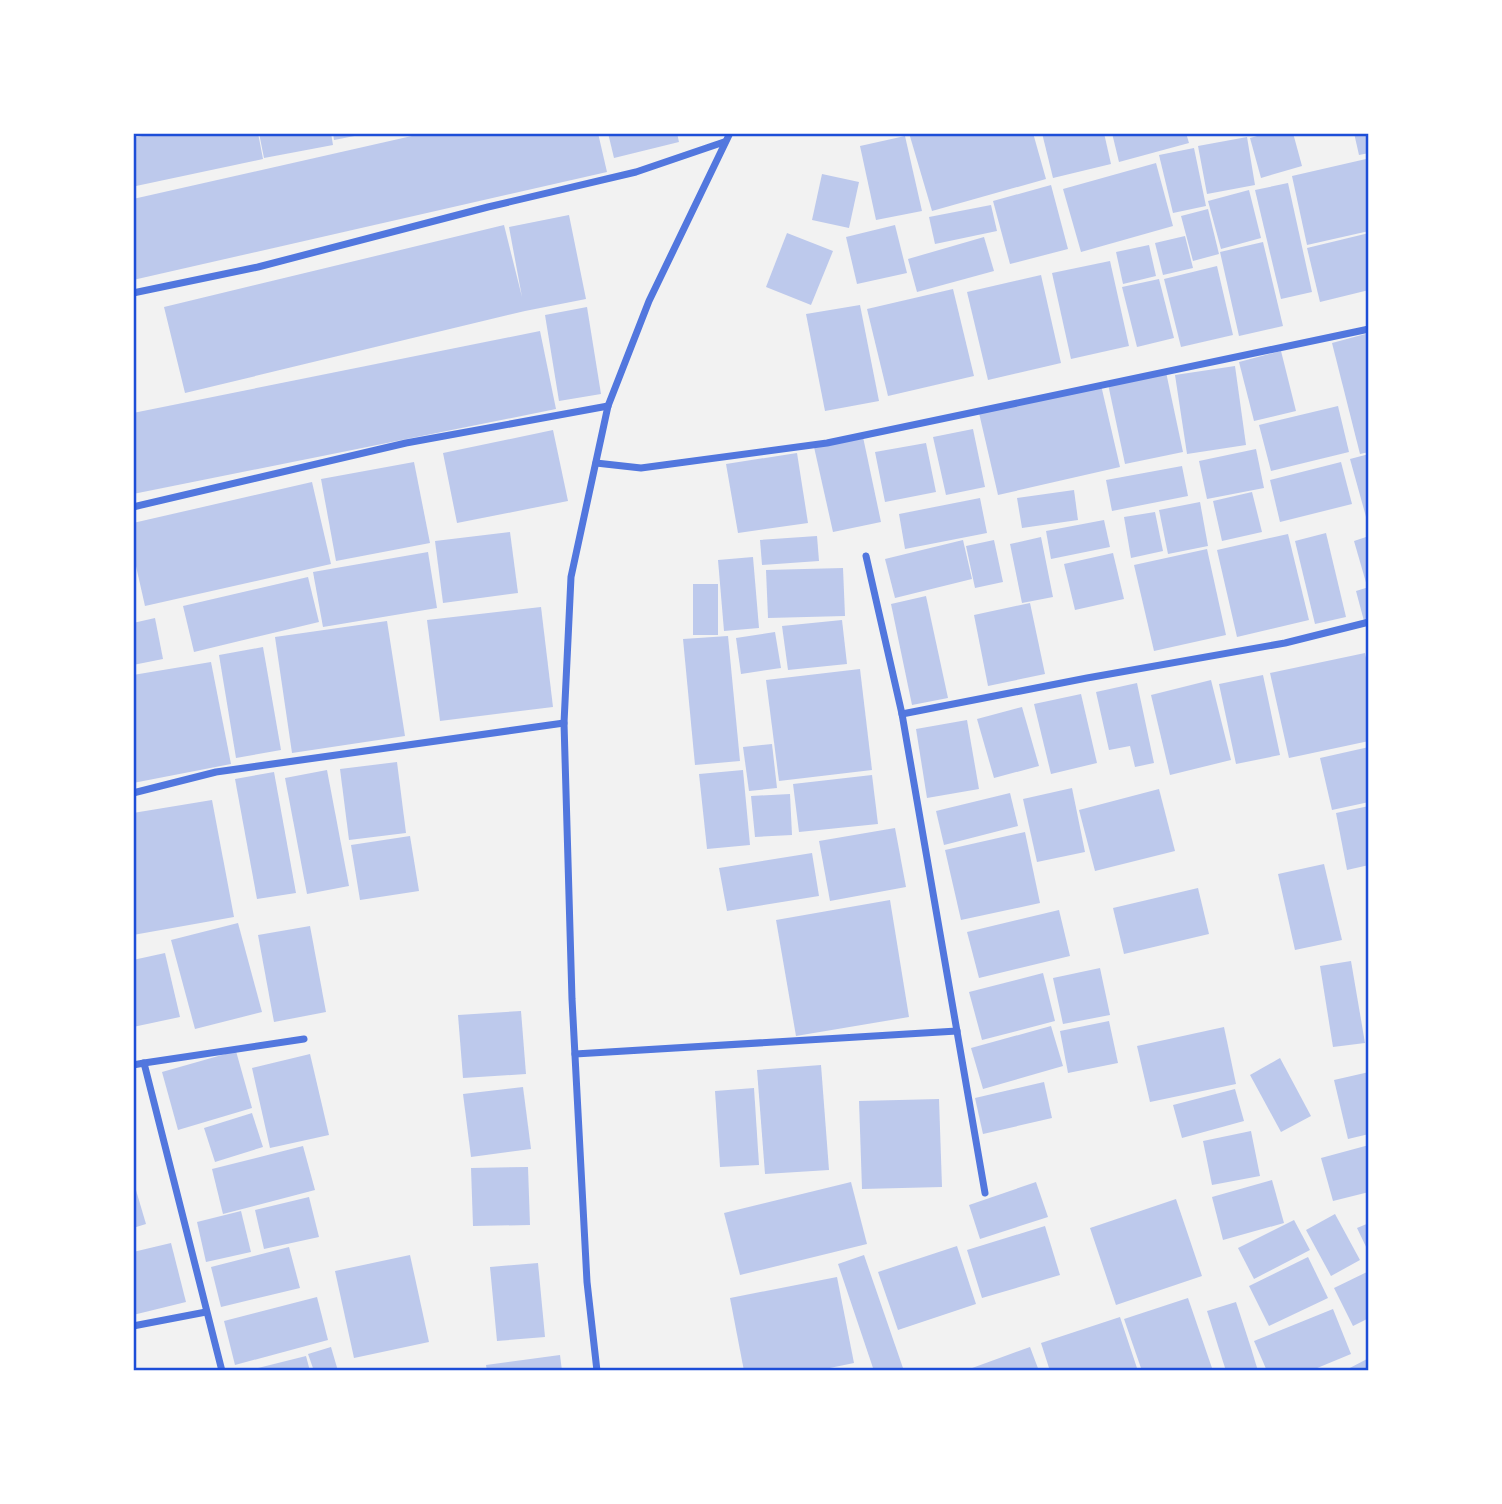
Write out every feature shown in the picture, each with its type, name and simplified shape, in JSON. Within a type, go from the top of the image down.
[{"type":"street","points":[[597,1371],[587,1282],[575,1054],[564,723],[571,577],[608,406],[649,301],[730,133]]},
{"type":"street","points":[[133,293],[258,267],[488,207],[636,172],[724,142]]},
{"type":"street","points":[[596,463],[641,468],[827,443],[1369,329]]},
{"type":"street","points":[[133,507],[406,443],[608,406]]},
{"type":"street","points":[[866,556],[902,714],[985,1193]]},
{"type":"street","points":[[902,714],[1073,680],[1285,643],[1369,622]]},
{"type":"street","points":[[133,793],[216,772],[564,723]]},
{"type":"street","points":[[575,1054],[957,1031]]},
{"type":"street","points":[[133,1065],[304,1038]]},
{"type":"street","points":[[144,1063],[222,1371]]},
{"type":"street","points":[[133,1326],[206,1312]]},
{"type":"building","points":[[156,133],[258,133],[263,159],[136,186],[133,138]]},
{"type":"building","points":[[259,133],[331,133],[333,145],[264,158]]},
{"type":"building","points":[[333,133],[365,133],[365,134],[334,140]]},
{"type":"building","points":[[425,133],[598,133],[607,172],[133,280],[133,199]]},
{"type":"building","points":[[608,133],[677,133],[679,142],[614,158]]},
{"type":"building","points":[[909,133],[1033,133],[1046,179],[932,211]]},
{"type":"building","points":[[1042,133],[1104,133],[1111,164],[1053,178]]},
{"type":"building","points":[[1112,133],[1186,133],[1189,143],[1119,162]]},
{"type":"building","points":[[1268,133],[1293,133],[1302,166],[1261,178],[1250,138]]},
{"type":"building","points":[[1354,133],[1369,133],[1369,153],[1359,155]]},
{"type":"building","points":[[905,136],[922,211],[876,220],[860,146]]},
{"type":"building","points":[[1247,137],[1255,185],[1207,194],[1198,146]]},
{"type":"building","points":[[1194,148],[1206,206],[1173,213],[1159,155]]},
{"type":"building","points":[[1366,159],[1369,171],[1369,231],[1307,245],[1292,176]]},
{"type":"building","points":[[1156,163],[1173,226],[1081,252],[1063,189]]},
{"type":"building","points":[[822,174],[859,182],[849,228],[812,220]]},
{"type":"building","points":[[1288,183],[1312,292],[1281,299],[1255,190]]},
{"type":"building","points":[[1051,185],[1068,249],[1010,264],[993,201]]},
{"type":"building","points":[[1249,190],[1261,238],[1221,249],[1208,201]]},
{"type":"building","points":[[991,205],[997,231],[935,244],[929,217]]},
{"type":"building","points":[[1208,209],[1219,254],[1193,261],[1181,216]]},
{"type":"building","points":[[569,215],[586,299],[525,311],[185,393],[164,307],[504,225],[522,297],[509,227]]},
{"type":"building","points":[[895,225],[907,273],[857,284],[846,237]]},
{"type":"building","points":[[787,233],[833,251],[811,305],[766,287]]},
{"type":"building","points":[[1369,233],[1369,290],[1320,302],[1307,248]]},
{"type":"building","points":[[1185,236],[1193,268],[1163,275],[1155,243]]},
{"type":"building","points":[[984,237],[994,271],[917,292],[908,259]]},
{"type":"building","points":[[1263,242],[1283,326],[1239,336],[1220,252]]},
{"type":"building","points":[[1149,245],[1156,276],[1123,284],[1116,252]]},
{"type":"building","points":[[1110,261],[1129,346],[1071,359],[1052,273]]},
{"type":"building","points":[[1217,266],[1233,335],[1181,347],[1164,279]]},
{"type":"building","points":[[1041,275],[1061,363],[988,380],[967,292]]},
{"type":"building","points":[[1159,279],[1174,338],[1137,347],[1122,287]]},
{"type":"building","points":[[953,289],[974,376],[888,396],[867,309]]},
{"type":"building","points":[[860,305],[879,401],[825,411],[806,314]]},
{"type":"building","points":[[587,307],[601,394],[559,401],[545,315]]},
{"type":"building","points":[[540,331],[556,409],[133,494],[133,413]]},
{"type":"building","points":[[1369,333],[1369,452],[1360,454],[1332,343]]},
{"type":"building","points":[[1281,351],[1296,411],[1254,421],[1239,362]]},
{"type":"building","points":[[1235,366],[1246,445],[1187,454],[1175,375]]},
{"type":"building","points":[[1166,372],[1183,452],[1125,464],[1108,384]]},
{"type":"building","points":[[1101,385],[1120,467],[998,495],[979,413]]},
{"type":"building","points":[[1338,406],[1349,452],[1271,471],[1259,425]]},
{"type":"building","points":[[973,429],[985,487],[946,495],[933,437]]},
{"type":"building","points":[[553,430],[568,501],[457,523],[443,453]]},
{"type":"building","points":[[863,437],[881,522],[833,532],[814,447]]},
{"type":"building","points":[[926,443],[936,492],[885,502],[875,452]]},
{"type":"building","points":[[1256,449],[1264,488],[1207,499],[1199,461]]},
{"type":"building","points":[[797,453],[808,523],[738,533],[726,464]]},
{"type":"building","points":[[1369,454],[1369,524],[1368,524],[1350,459]]},
{"type":"building","points":[[414,462],[430,543],[336,561],[321,479]]},
{"type":"building","points":[[1341,462],[1352,504],[1280,522],[1270,480]]},
{"type":"building","points":[[1182,466],[1188,496],[1112,511],[1106,480]]},
{"type":"building","points":[[312,482],[331,564],[145,606],[133,553],[133,523]]},
{"type":"building","points":[[1074,490],[1078,520],[1022,528],[1017,498]]},
{"type":"building","points":[[1252,492],[1262,532],[1222,541],[1213,501]]},
{"type":"building","points":[[980,498],[987,533],[905,549],[899,514]]},
{"type":"building","points":[[1200,502],[1208,546],[1168,554],[1159,510]]},
{"type":"building","points":[[1155,512],[1163,551],[1131,558],[1124,517]]},
{"type":"building","points":[[1104,520],[1110,547],[1051,559],[1046,531]]},
{"type":"building","points":[[510,532],[518,593],[443,603],[435,541]]},
{"type":"building","points":[[1326,533],[1346,617],[1315,624],[1295,541]]},
{"type":"building","points":[[1288,534],[1309,620],[1237,637],[1217,550]]},
{"type":"building","points":[[817,536],[819,561],[762,565],[760,540]]},
{"type":"building","points":[[1369,536],[1369,586],[1367,586],[1354,541]]},
{"type":"building","points":[[1041,537],[1053,597],[1022,603],[1010,544]]},
{"type":"building","points":[[963,540],[972,579],[895,598],[885,559]]},
{"type":"building","points":[[994,540],[1003,582],[975,588],[966,546]]},
{"type":"building","points":[[1207,549],[1226,635],[1154,651],[1134,565]]},
{"type":"building","points":[[428,552],[437,608],[323,627],[313,572]]},
{"type":"building","points":[[1113,553],[1124,599],[1075,610],[1064,564]]},
{"type":"building","points":[[753,557],[759,628],[724,631],[718,560]]},
{"type":"building","points":[[843,568],[845,616],[768,618],[766,570]]},
{"type":"building","points":[[308,577],[319,622],[194,652],[183,606]]},
{"type":"building","points":[[693,584],[718,584],[718,635],[693,635]]},
{"type":"building","points":[[1369,587],[1369,619],[1364,621],[1356,591]]},
{"type":"building","points":[[926,596],[948,698],[912,705],[891,604]]},
{"type":"building","points":[[1030,603],[1045,674],[988,686],[974,615]]},
{"type":"building","points":[[541,607],[553,707],[440,721],[427,620]]},
{"type":"building","points":[[155,618],[163,659],[133,665],[133,623]]},
{"type":"building","points":[[842,620],[847,664],[788,670],[782,626]]},
{"type":"building","points":[[387,621],[405,736],[292,753],[275,637]]},
{"type":"building","points":[[775,632],[781,668],[741,674],[736,638]]},
{"type":"building","points":[[728,636],[740,761],[695,765],[683,639]]},
{"type":"building","points":[[263,647],[281,750],[236,758],[219,655]]},
{"type":"building","points":[[1365,653],[1369,673],[1369,741],[1289,758],[1270,673]]},
{"type":"building","points":[[211,662],[231,764],[133,783],[133,675]]},
{"type":"building","points":[[860,669],[872,770],[779,781],[766,680]]},
{"type":"building","points":[[1263,675],[1280,755],[1236,764],[1219,684]]},
{"type":"building","points":[[1211,680],[1231,760],[1170,775],[1151,695]]},
{"type":"building","points":[[1137,683],[1154,763],[1135,767],[1130,746],[1109,750],[1096,692]]},
{"type":"building","points":[[1081,694],[1097,763],[1051,774],[1034,704]]},
{"type":"building","points":[[1022,707],[1039,766],[994,778],[977,719]]},
{"type":"building","points":[[967,720],[979,789],[927,798],[916,729]]},
{"type":"building","points":[[772,744],[777,788],[749,791],[743,747]]},
{"type":"building","points":[[1369,747],[1369,802],[1332,810],[1320,758]]},
{"type":"building","points":[[397,762],[406,833],[349,840],[340,769]]},
{"type":"building","points":[[327,770],[349,886],[307,894],[285,778]]},
{"type":"building","points":[[743,770],[750,845],[707,849],[699,774]]},
{"type":"building","points":[[274,772],[296,893],[257,899],[235,779]]},
{"type":"building","points":[[872,775],[878,824],[799,832],[793,784]]},
{"type":"building","points":[[1072,788],[1085,852],[1037,862],[1023,799]]},
{"type":"building","points":[[1159,789],[1175,851],[1095,871],[1079,810]]},
{"type":"building","points":[[1010,793],[1018,826],[944,845],[936,811]]},
{"type":"building","points":[[790,794],[792,835],[755,837],[751,796]]},
{"type":"building","points":[[212,800],[234,917],[133,935],[133,813]]},
{"type":"building","points":[[1369,806],[1369,865],[1347,870],[1336,813]]},
{"type":"building","points":[[895,828],[906,887],[830,901],[819,841]]},
{"type":"building","points":[[1025,832],[1040,903],[961,920],[945,850]]},
{"type":"building","points":[[410,836],[419,891],[360,900],[351,845]]},
{"type":"building","points":[[812,853],[819,896],[727,911],[719,868]]},
{"type":"building","points":[[1324,864],[1342,940],[1295,950],[1278,874]]},
{"type":"building","points":[[1198,888],[1209,934],[1124,954],[1113,908]]},
{"type":"building","points":[[890,900],[909,1017],[796,1036],[776,920]]},
{"type":"building","points":[[1059,910],[1070,956],[979,978],[967,932]]},
{"type":"building","points":[[238,923],[262,1012],[195,1029],[171,940]]},
{"type":"building","points":[[310,926],[326,1012],[274,1022],[258,935]]},
{"type":"building","points":[[165,953],[180,1017],[133,1027],[133,960]]},
{"type":"building","points":[[1351,961],[1365,1043],[1333,1047],[1320,966]]},
{"type":"building","points":[[1100,968],[1110,1015],[1063,1024],[1053,978]]},
{"type":"building","points":[[1043,973],[1055,1021],[982,1040],[969,992]]},
{"type":"building","points":[[521,1011],[526,1074],[463,1078],[458,1015]]},
{"type":"building","points":[[1109,1021],[1118,1063],[1068,1073],[1060,1031]]},
{"type":"building","points":[[1051,1026],[1063,1066],[983,1089],[971,1048]]},
{"type":"building","points":[[1224,1027],[1236,1084],[1150,1102],[1137,1046]]},
{"type":"building","points":[[236,1051],[252,1108],[178,1130],[162,1072]]},
{"type":"building","points":[[310,1054],[329,1135],[270,1148],[252,1068]]},
{"type":"building","points":[[1280,1058],[1311,1116],[1281,1132],[1250,1075]]},
{"type":"building","points":[[821,1065],[829,1170],[765,1174],[757,1070]]},
{"type":"building","points":[[1369,1072],[1369,1134],[1348,1139],[1334,1080]]},
{"type":"building","points":[[1044,1082],[1052,1118],[983,1134],[975,1098]]},
{"type":"building","points":[[523,1087],[531,1149],[471,1157],[463,1094]]},
{"type":"building","points":[[754,1088],[759,1165],[720,1167],[715,1091]]},
{"type":"building","points":[[1235,1089],[1244,1121],[1182,1138],[1173,1105]]},
{"type":"building","points":[[939,1099],[942,1187],[862,1189],[859,1101]]},
{"type":"building","points":[[252,1113],[263,1147],[215,1162],[204,1128]]},
{"type":"building","points":[[1251,1131],[1260,1176],[1212,1185],[1203,1141]]},
{"type":"building","points":[[1369,1145],[1369,1192],[1333,1201],[1321,1158]]},
{"type":"building","points":[[303,1146],[315,1190],[223,1214],[212,1169]]},
{"type":"building","points":[[528,1167],[530,1225],[473,1226],[471,1168]]},
{"type":"building","points":[[133,1180],[146,1224],[133,1228]]},
{"type":"building","points":[[1272,1180],[1284,1223],[1223,1240],[1212,1197]]},
{"type":"building","points":[[851,1182],[867,1244],[740,1275],[724,1213]]},
{"type":"building","points":[[1036,1182],[1048,1217],[980,1239],[969,1205]]},
{"type":"building","points":[[309,1197],[319,1237],[264,1249],[255,1210]]},
{"type":"building","points":[[1176,1199],[1202,1276],[1116,1305],[1090,1228]]},
{"type":"building","points":[[241,1211],[251,1252],[206,1262],[197,1222]]},
{"type":"building","points":[[1335,1214],[1360,1260],[1331,1276],[1306,1230]]},
{"type":"building","points":[[1294,1220],[1310,1250],[1254,1279],[1238,1248]]},
{"type":"building","points":[[1369,1223],[1369,1253],[1357,1228]]},
{"type":"building","points":[[1045,1226],[1060,1275],[982,1298],[967,1250]]},
{"type":"building","points":[[171,1243],[186,1302],[133,1315],[133,1252]]},
{"type":"building","points":[[957,1246],[976,1304],[898,1330],[878,1272]]},
{"type":"building","points":[[289,1247],[300,1288],[221,1307],[211,1267]]},
{"type":"building","points":[[410,1255],[429,1342],[354,1358],[335,1271]]},
{"type":"building","points":[[864,1255],[904,1371],[874,1371],[838,1264]]},
{"type":"building","points":[[1308,1257],[1328,1298],[1269,1326],[1249,1286]]},
{"type":"building","points":[[538,1263],[545,1337],[497,1341],[490,1267]]},
{"type":"building","points":[[1369,1271],[1369,1318],[1353,1326],[1334,1288]]},
{"type":"building","points":[[837,1277],[854,1363],[815,1371],[744,1371],[730,1298]]},
{"type":"building","points":[[317,1297],[328,1340],[235,1365],[224,1321]]},
{"type":"building","points":[[1188,1298],[1213,1371],[1142,1371],[1124,1319]]},
{"type":"building","points":[[1236,1302],[1258,1371],[1226,1371],[1207,1311]]},
{"type":"building","points":[[1333,1309],[1351,1354],[1310,1371],[1267,1371],[1254,1341]]},
{"type":"building","points":[[1120,1317],[1138,1371],[1050,1371],[1041,1343]]},
{"type":"building","points":[[331,1347],[338,1371],[314,1371],[308,1354]]},
{"type":"building","points":[[1030,1347],[1039,1371],[964,1371]]},
{"type":"building","points":[[560,1355],[562,1371],[487,1371],[486,1365]]},
{"type":"building","points":[[306,1356],[310,1371],[250,1371],[250,1370]]},
{"type":"building","points":[[1369,1358],[1369,1371],[1344,1371]]}]
